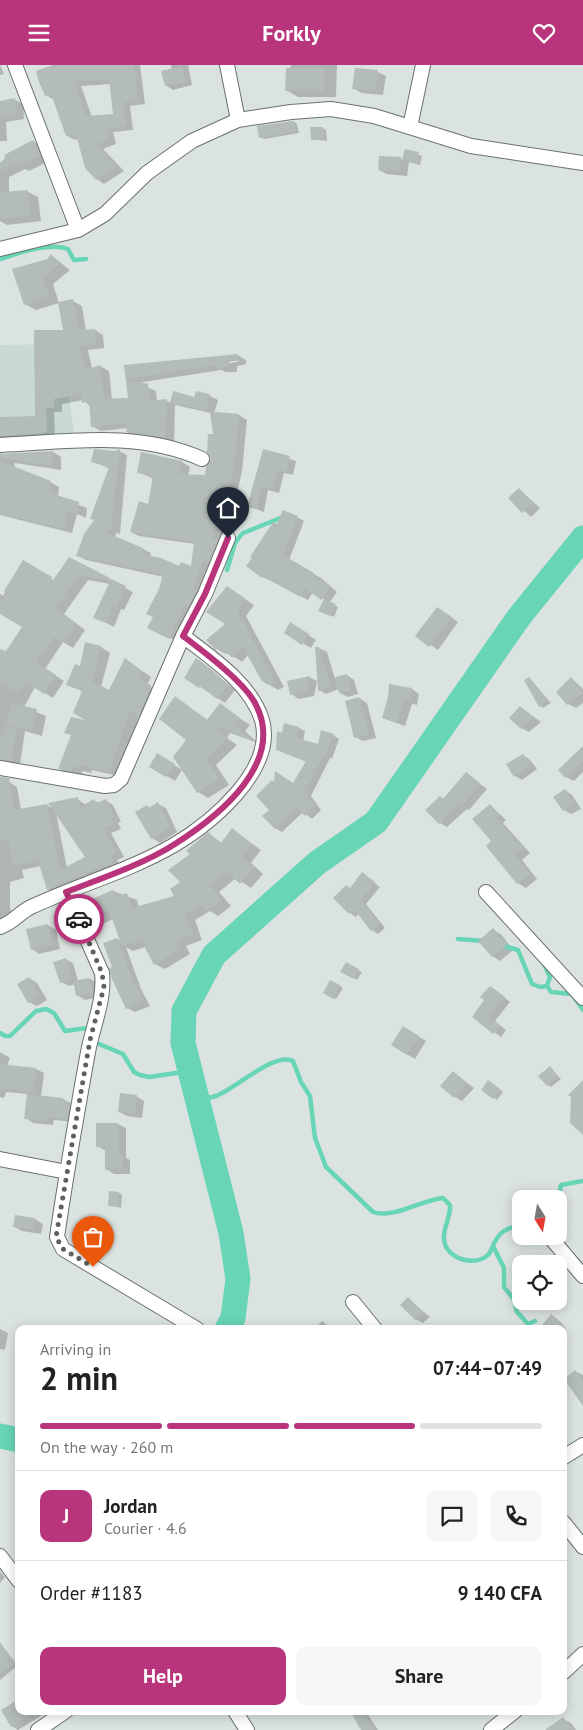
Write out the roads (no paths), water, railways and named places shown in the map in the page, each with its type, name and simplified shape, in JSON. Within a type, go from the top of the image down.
[{"type":"street","points":[[15,65],[78,230]]},
{"type":"street","points":[[227,65],[238,120]]},
{"type":"street","points":[[410,127],[423,65]]},
{"type":"street","points":[[0,249],[78,230],[105,214],[147,173],[192,141],[238,120],[291,112],[331,109],[374,117],[471,146],[583,163]]},
{"type":"street","points":[[0,445],[121,439],[164,445],[202,459]]},
{"type":"street","points":[[0,768],[105,786],[114,785],[121,779],[183,636],[205,594],[228,538]]},
{"type":"street","points":[[0,927],[8,925],[30,907],[107,877],[174,845],[222,808],[253,774],[263,746],[262,722],[255,702],[222,666],[183,636]]},
{"type":"street","points":[[66,892],[102,973],[102,1000],[90,1040],[56,1237],[58,1244],[63,1249],[190,1325]]},
{"type":"street","points":[[486,892],[583,998]]},
{"type":"street","points":[[0,1159],[67,1172]]},
{"type":"street","points":[[557,1245],[583,1276]]},
{"type":"street","points":[[353,1302],[372,1325]]},
{"type":"street","points":[[567,1455],[583,1445]]},
{"type":"street","points":[[567,1527],[583,1547]]},
{"type":"street","points":[[0,1557],[15,1576]]},
{"type":"street","points":[[567,1669],[583,1654]]},
{"type":"street","points":[[38,1730],[60,1715]]},
{"type":"street","points":[[238,1715],[248,1730]]},
{"type":"street","points":[[491,1730],[510,1715]]},
{"type":"waterway","points":[[0,259],[34,249],[52,247],[68,249],[74,260],[86,259]]},
{"type":"waterway","points":[[243,533],[283,517]]},
{"type":"waterway","points":[[227,570],[235,543],[241,535]]},
{"type":"waterway","points":[[229,1325],[233,1318],[238,1279],[231,1233],[183,1043],[184,1011],[214,955],[317,863],[376,822],[519,617],[583,538]]},
{"type":"waterway","points":[[458,939],[484,941]]},
{"type":"waterway","points":[[501,945],[518,950],[532,984],[540,987],[547,986]]},
{"type":"waterway","points":[[543,962],[550,977],[547,986],[551,992],[572,994],[583,1010]]},
{"type":"waterway","points":[[0,1033],[10,1036],[36,1011],[46,1009],[54,1013],[65,1031],[87,1028],[92,1030]]},
{"type":"waterway","points":[[99,1044],[123,1054],[134,1072],[140,1075],[149,1077],[190,1071]]},
{"type":"waterway","points":[[197,1099],[214,1097],[276,1061],[285,1059],[293,1061],[301,1082],[310,1096],[315,1138],[326,1167],[373,1212],[389,1213],[443,1198],[450,1205],[444,1235],[446,1246],[455,1256],[469,1261],[483,1258],[489,1254],[503,1231],[512,1227]]},
{"type":"waterway","points":[[560,1190],[561,1185],[583,1181]]},
{"type":"waterway","points":[[493,1246],[504,1268],[504,1287],[513,1298],[517,1312],[528,1324],[535,1321]]},
{"type":"waterway","points":[[0,1436],[15,1439]]}]
